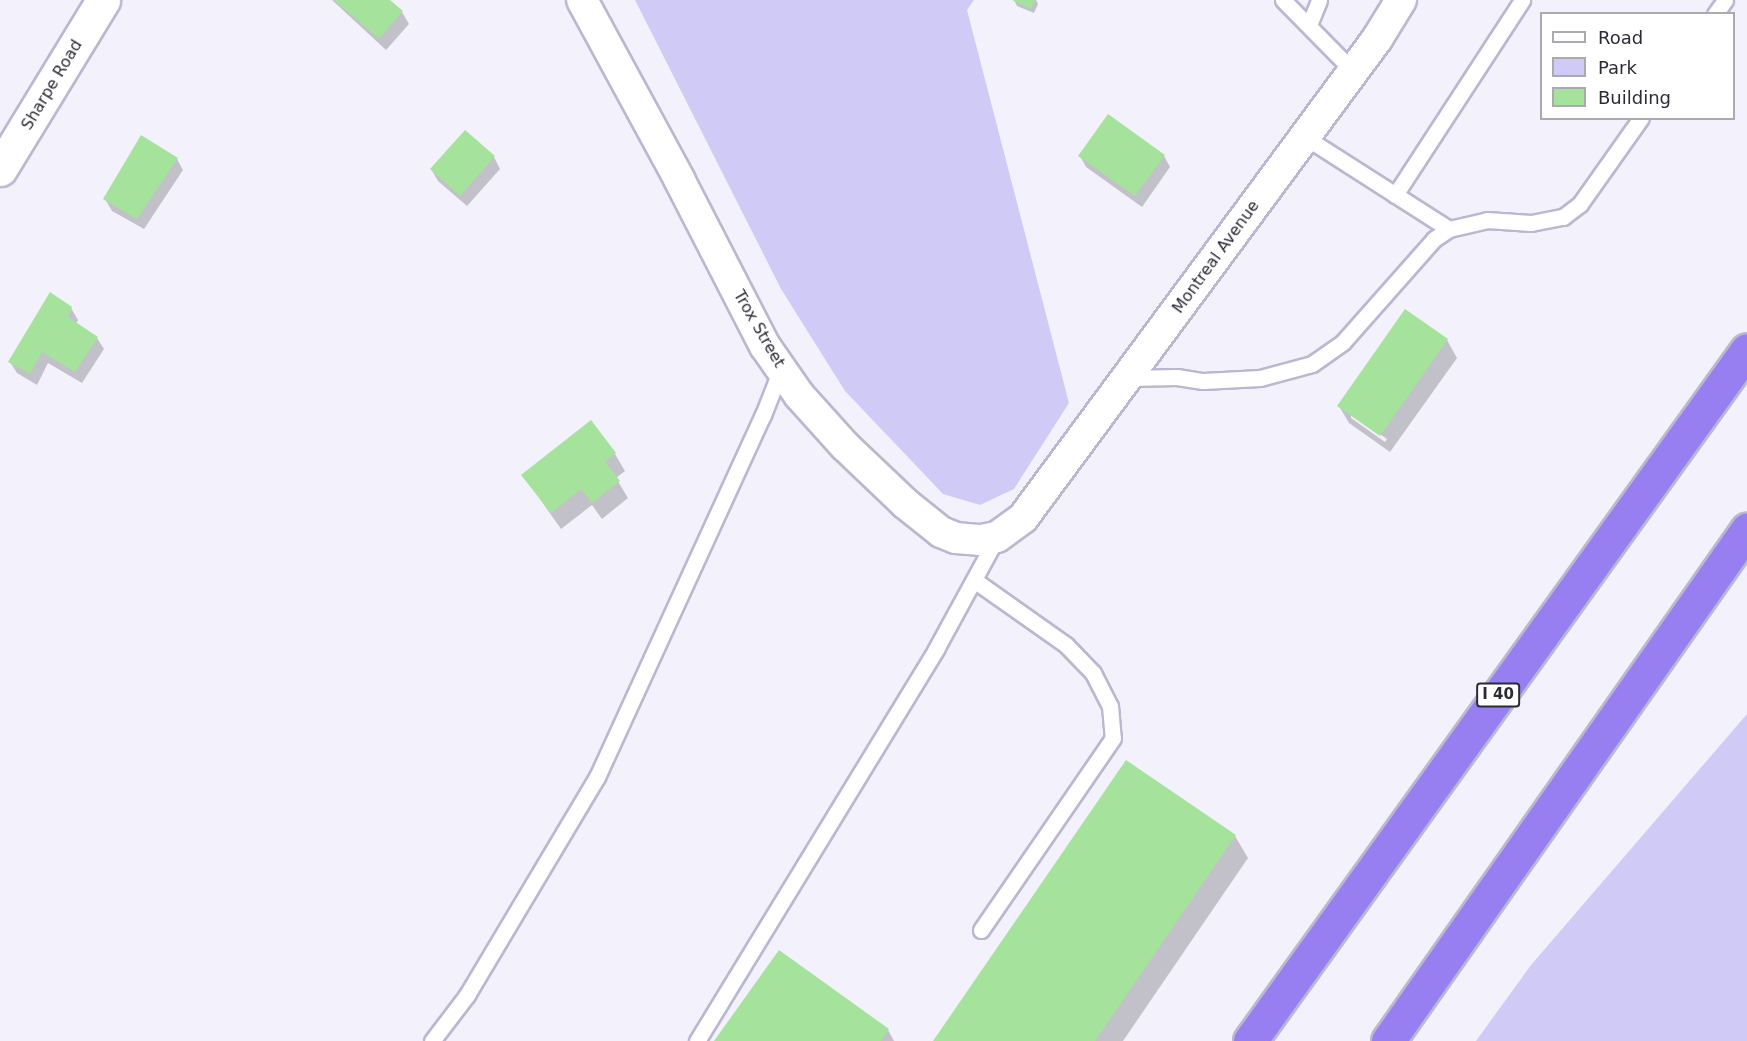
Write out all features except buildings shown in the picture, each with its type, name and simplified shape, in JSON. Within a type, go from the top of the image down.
[{"type":"highway","name":"I 40","points":[[1250,1041],[1747,350]]},
{"type":"highway","points":[[1388,1041],[1747,530]]},
{"type":"street","name":"Sharpe Road","points":[[0,169],[103,0]]},
{"type":"street","name":"Trox Street","points":[[582,0],[679,179],[765,346],[799,395],[845,446],[906,504],[940,532],[964,539],[981,540],[996,537]]},
{"type":"street","name":"Montreal Avenue","points":[[996,537],[1011,529],[1028,512],[1305,137],[1401,0]]},
{"type":"lane","points":[[1283,0],[1353,71]]},
{"type":"lane","points":[[1309,25],[1319,0]]},
{"type":"lane","points":[[1395,195],[1522,0]]},
{"type":"lane","points":[[1127,378],[1177,378],[1203,381],[1260,378],[1312,364],[1343,342],[1434,239],[1449,229],[1487,220],[1532,223],[1563,217],[1580,204],[1640,120]]},
{"type":"lane","points":[[1305,137],[1449,229]]},
{"type":"lane","points":[[432,1041],[467,995],[597,777],[763,415],[781,369]]},
{"type":"lane","points":[[697,1041],[936,650],[996,537]]},
{"type":"lane","points":[[974,580],[1066,645],[1093,673],[1110,706],[1113,738],[981,930]]},
{"type":"green space","points":[[635,0],[974,0],[967,10],[1069,403],[1014,489],[980,505],[943,494],[845,391],[781,289]]},
{"type":"green space","points":[[1747,714],[1747,1041],[1476,1041],[1531,965]]}]
